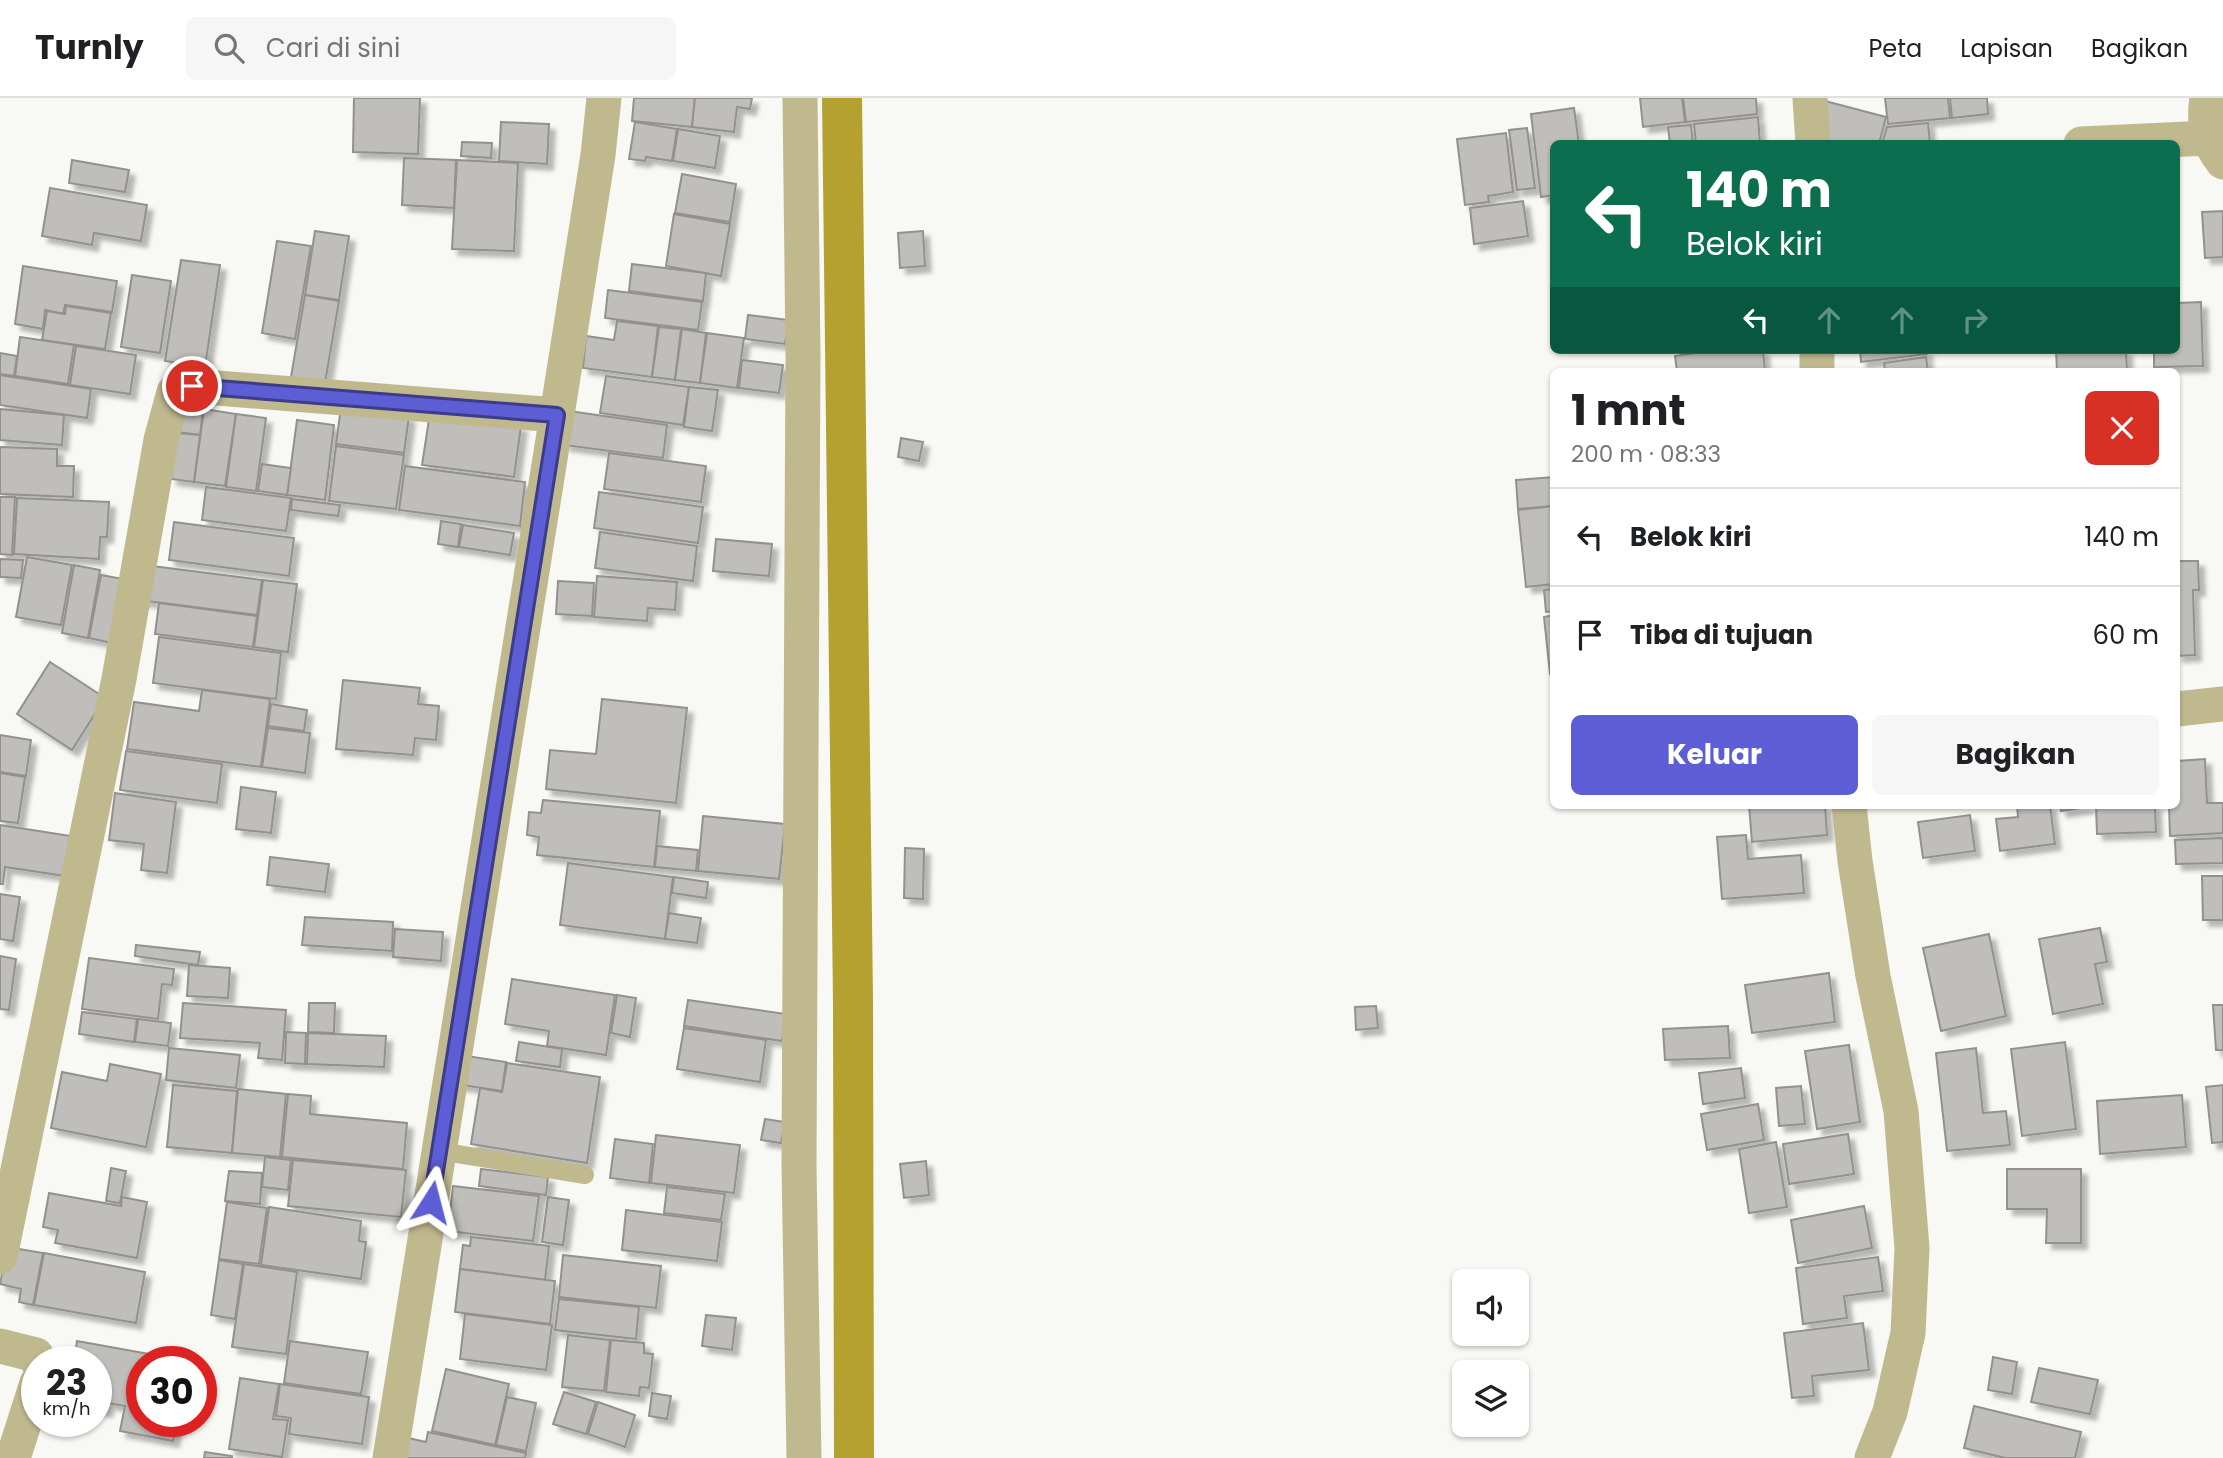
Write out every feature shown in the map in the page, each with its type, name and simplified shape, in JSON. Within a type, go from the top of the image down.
[{"type":"street","points":[[390,1458],[598,155],[604,98]]},
{"type":"street","points":[[800,98],[803,368],[799,1165],[804,1458]]},
{"type":"street","points":[[1810,98],[1814,140]]},
{"type":"street","points":[[2180,148],[2216,150],[2205,126],[2207,98]]},
{"type":"street","points":[[0,1257],[120,679],[161,440],[174,392],[183,386],[192,386],[557,415]]},
{"type":"street","points":[[2180,709],[2223,704]]},
{"type":"street","points":[[1849,809],[1873,976],[1901,1111],[1912,1248],[1908,1333],[1890,1412],[1872,1458]]},
{"type":"street","points":[[0,1346],[21,1351]]},
{"type":"street","points":[[13,1458],[21,1433]]},
{"type":"lane","points":[[439,1151],[585,1175]]},
{"type":"building","points":[[354,98],[420,98],[418,154],[353,152]]},
{"type":"building","points":[[634,98],[695,98],[692,127],[632,121]]},
{"type":"building","points":[[695,98],[752,98],[750,109],[737,107],[734,132],[692,127]]},
{"type":"building","points":[[1640,98],[1682,98],[1685,122],[1643,127]]},
{"type":"building","points":[[1683,98],[1756,98],[1757,114],[1686,122]]},
{"type":"building","points":[[1885,98],[1948,98],[1950,118],[1888,124]]},
{"type":"building","points":[[1950,98],[1987,98],[1988,114],[1952,118]]},
{"type":"building","points":[[1825,101],[1886,117],[1880,140],[1828,140]]},
{"type":"building","points":[[1574,108],[1578,140],[1550,140],[1550,196],[1541,197],[1531,114]]},
{"type":"building","points":[[1758,117],[1760,140],[1696,140],[1694,124]]},
{"type":"building","points":[[501,122],[549,124],[547,164],[499,161]]},
{"type":"building","points":[[635,122],[677,129],[672,161],[646,157],[645,161],[629,159]]},
{"type":"building","points":[[1928,123],[1930,140],[1883,140],[1887,127]]},
{"type":"building","points":[[1691,125],[1693,140],[1670,140],[1668,127]]},
{"type":"building","points":[[1527,128],[1535,188],[1517,190],[1509,130]]},
{"type":"building","points":[[678,129],[720,136],[715,168],[673,161]]},
{"type":"building","points":[[1506,133],[1513,192],[1488,196],[1489,202],[1465,205],[1457,139]]},
{"type":"building","points":[[462,142],[492,143],[491,158],[461,156]]},
{"type":"building","points":[[404,158],[456,160],[454,208],[402,205]]},
{"type":"building","points":[[72,160],[129,170],[125,192],[69,183]]},
{"type":"building","points":[[457,160],[518,163],[514,251],[452,249]]},
{"type":"building","points":[[682,174],[736,184],[730,222],[675,213]]},
{"type":"building","points":[[50,188],[147,205],[141,241],[94,233],[92,245],[42,236]]},
{"type":"building","points":[[1523,201],[1528,236],[1474,244],[1470,208]]},
{"type":"building","points":[[2223,211],[2223,257],[2205,258],[2202,212]]},
{"type":"building","points":[[674,214],[730,224],[721,276],[666,266]]},
{"type":"building","points":[[315,231],[349,236],[339,300],[305,295]]},
{"type":"building","points":[[923,231],[925,266],[900,268],[898,233]]},
{"type":"building","points":[[277,241],[311,246],[295,339],[262,333]]},
{"type":"building","points":[[181,260],[220,265],[205,367],[165,361]]},
{"type":"building","points":[[632,264],[706,273],[703,301],[629,291]]},
{"type":"building","points":[[23,266],[117,281],[112,312],[65,305],[63,314],[45,310],[43,329],[15,324]]},
{"type":"building","points":[[132,275],[171,281],[160,353],[121,347]]},
{"type":"building","points":[[608,290],[702,302],[698,330],[605,318]]},
{"type":"building","points":[[305,295],[339,301],[325,383],[291,377]]},
{"type":"building","points":[[2201,302],[2203,366],[2154,367],[2154,354],[2180,354],[2180,303]]},
{"type":"building","points":[[66,306],[111,313],[105,349],[42,340],[47,311],[65,314]]},
{"type":"building","points":[[748,315],[789,320],[785,344],[745,339]]},
{"type":"building","points":[[617,321],[658,326],[652,377],[583,368],[586,336],[614,340]]},
{"type":"building","points":[[659,327],[681,329],[675,380],[652,377]]},
{"type":"building","points":[[682,329],[706,333],[700,383],[675,380]]},
{"type":"building","points":[[707,333],[744,338],[737,388],[700,383]]},
{"type":"building","points":[[20,337],[74,345],[68,384],[15,376]]},
{"type":"building","points":[[76,346],[136,355],[130,394],[70,385]]},
{"type":"building","points":[[0,353],[17,356],[14,376],[0,374]]},
{"type":"building","points":[[1763,354],[1765,368],[1677,368],[1675,356]]},
{"type":"building","points":[[1860,354],[1927,354],[1861,362]]},
{"type":"building","points":[[2056,354],[2126,354],[2127,368],[2057,368]]},
{"type":"building","points":[[1926,357],[1928,368],[1885,368],[1884,363]]},
{"type":"building","points":[[742,360],[783,365],[779,393],[739,388]]},
{"type":"building","points":[[0,375],[91,389],[87,418],[0,405]]},
{"type":"building","points":[[606,376],[689,387],[683,425],[600,413]]},
{"type":"building","points":[[689,387],[718,390],[712,431],[684,427]]},
{"type":"building","points":[[341,407],[409,416],[404,453],[336,444]]},
{"type":"building","points":[[180,408],[203,411],[200,435],[177,432]]},
{"type":"building","points":[[0,409],[64,415],[62,445],[0,440]]},
{"type":"building","points":[[204,409],[236,414],[225,486],[194,482]]},
{"type":"building","points":[[569,411],[667,425],[663,458],[564,445]]},
{"type":"building","points":[[430,413],[521,426],[514,477],[422,465]]},
{"type":"building","points":[[236,414],[266,418],[256,491],[226,487]]},
{"type":"building","points":[[297,420],[334,425],[325,500],[287,495]]},
{"type":"building","points":[[177,433],[200,435],[194,482],[171,479]]},
{"type":"building","points":[[901,438],[923,442],[919,461],[898,457]]},
{"type":"building","points":[[336,446],[404,455],[396,509],[329,501]]},
{"type":"building","points":[[0,447],[57,449],[57,466],[74,466],[73,497],[0,494]]},
{"type":"building","points":[[609,453],[706,466],[701,502],[604,489]]},
{"type":"building","points":[[262,464],[291,468],[287,495],[258,491]]},
{"type":"building","points":[[405,466],[525,482],[520,526],[399,510]]},
{"type":"building","points":[[1550,477],[1550,506],[1518,509],[1516,480]]},
{"type":"building","points":[[206,487],[291,498],[286,531],[202,520]]},
{"type":"building","points":[[599,492],[703,507],[698,543],[594,528]]},
{"type":"building","points":[[0,497],[15,497],[12,555],[0,554]]},
{"type":"building","points":[[17,498],[109,502],[107,537],[100,537],[99,559],[14,554]]},
{"type":"building","points":[[292,499],[340,505],[338,516],[291,510]]},
{"type":"building","points":[[1550,506],[1550,584],[1526,587],[1518,510]]},
{"type":"building","points":[[441,521],[461,524],[458,547],[438,544]]},
{"type":"building","points":[[174,522],[294,538],[289,576],[169,560]]},
{"type":"building","points":[[463,525],[514,533],[510,555],[459,547]]},
{"type":"building","points":[[600,532],[697,546],[693,581],[595,568]]},
{"type":"building","points":[[716,539],[772,544],[769,576],[713,571]]},
{"type":"building","points":[[27,557],[72,565],[61,625],[16,617]]},
{"type":"building","points":[[0,559],[23,560],[21,578],[0,577]]},
{"type":"building","points":[[2180,561],[2198,561],[2199,590],[2193,590],[2195,655],[2180,656]]},
{"type":"building","points":[[74,565],[100,570],[88,638],[62,633]]},
{"type":"building","points":[[144,565],[262,580],[257,615],[139,600]]},
{"type":"building","points":[[101,575],[123,579],[112,643],[89,638]]},
{"type":"building","points":[[597,576],[677,582],[675,610],[648,608],[647,621],[594,617]]},
{"type":"building","points":[[263,580],[297,584],[288,652],[254,647]]},
{"type":"building","points":[[558,581],[594,583],[592,616],[556,614]]},
{"type":"building","points":[[1550,589],[1550,612],[1546,612],[1544,590]]},
{"type":"building","points":[[159,603],[257,616],[253,647],[155,634]]},
{"type":"building","points":[[1550,616],[1550,674],[1544,617]]},
{"type":"building","points":[[159,637],[281,653],[276,699],[153,683]]},
{"type":"building","points":[[50,662],[105,698],[72,750],[17,714]]},
{"type":"building","points":[[343,680],[420,688],[418,704],[439,706],[436,740],[415,738],[413,755],[336,749]]},
{"type":"building","points":[[202,690],[270,699],[261,767],[127,749],[134,702],[199,711]]},
{"type":"building","points":[[602,699],[687,708],[676,803],[546,789],[550,750],[596,754]]},
{"type":"building","points":[[271,704],[307,710],[304,731],[268,726]]},
{"type":"building","points":[[268,728],[310,733],[305,773],[262,767]]},
{"type":"building","points":[[0,735],[31,740],[26,776],[0,772]]},
{"type":"building","points":[[126,751],[222,764],[217,803],[120,790]]},
{"type":"building","points":[[2205,759],[2207,803],[2223,803],[2223,833],[2170,836],[2169,809],[2180,809],[2180,761]]},
{"type":"building","points":[[0,773],[25,777],[18,823],[0,821]]},
{"type":"building","points":[[241,787],[276,792],[271,833],[236,829]]},
{"type":"building","points":[[115,793],[176,802],[167,873],[141,870],[144,844],[109,840]]},
{"type":"building","points":[[543,800],[660,811],[654,867],[537,855],[539,837],[527,835],[529,812],[541,813]]},
{"type":"building","points":[[1749,809],[1825,809],[1827,835],[1752,842]]},
{"type":"building","points":[[2017,809],[2051,809],[2055,844],[2000,851],[1996,819],[2018,817]]},
{"type":"building","points":[[2096,809],[2155,809],[2156,832],[2097,834]]},
{"type":"building","points":[[1970,815],[1975,851],[1923,858],[1918,822]]},
{"type":"building","points":[[703,816],[785,824],[779,879],[698,871]]},
{"type":"building","points":[[0,825],[71,836],[65,876],[5,867],[3,884],[0,884]]},
{"type":"building","points":[[1746,835],[1748,859],[1801,855],[1804,893],[1722,899],[1717,837]]},
{"type":"building","points":[[2223,838],[2223,863],[2176,864],[2175,840]]},
{"type":"building","points":[[657,846],[698,850],[696,871],[655,867]]},
{"type":"building","points":[[905,848],[924,849],[923,899],[904,898]]},
{"type":"building","points":[[270,857],[329,864],[325,892],[267,885]]},
{"type":"building","points":[[568,863],[673,877],[665,939],[560,925]]},
{"type":"building","points":[[2202,876],[2223,876],[2223,920],[2203,920]]},
{"type":"building","points":[[674,877],[708,882],[706,898],[672,893]]},
{"type":"building","points":[[0,894],[20,897],[13,941],[0,939]]},
{"type":"building","points":[[669,913],[701,918],[697,943],[665,939]]},
{"type":"building","points":[[305,917],[393,922],[392,951],[302,945]]},
{"type":"building","points":[[2100,928],[2107,962],[2095,964],[2103,1004],[2053,1014],[2039,939]]},
{"type":"building","points":[[395,929],[443,932],[441,961],[393,957]]},
{"type":"building","points":[[1989,934],[2006,1016],[1941,1031],[1923,948]]},
{"type":"building","points":[[136,945],[200,952],[198,965],[135,956]]},
{"type":"building","points":[[0,956],[16,959],[9,1010],[0,1009]]},
{"type":"building","points":[[89,958],[174,969],[172,985],[162,984],[158,1019],[82,1009]]},
{"type":"building","points":[[189,965],[230,968],[228,998],[187,996]]},
{"type":"building","points":[[1829,973],[1835,1022],[1752,1033],[1745,985]]},
{"type":"building","points":[[512,979],[615,995],[606,1055],[547,1046],[549,1031],[505,1024]]},
{"type":"building","points":[[617,995],[636,998],[630,1037],[611,1033]]},
{"type":"building","points":[[688,1000],[786,1014],[782,1041],[684,1026]]},
{"type":"building","points":[[183,1003],[286,1010],[282,1060],[258,1058],[260,1043],[180,1038]]},
{"type":"building","points":[[309,1003],[335,1003],[334,1033],[308,1032]]},
{"type":"building","points":[[2213,1005],[2223,1005],[2223,1050],[2216,1050]]},
{"type":"building","points":[[1376,1006],[1378,1028],[1356,1030],[1355,1007]]},
{"type":"building","points":[[82,1012],[137,1019],[134,1042],[79,1034]]},
{"type":"building","points":[[138,1019],[171,1023],[168,1046],[135,1042]]},
{"type":"building","points":[[1728,1026],[1730,1058],[1665,1060],[1663,1029]]},
{"type":"building","points":[[684,1028],[766,1040],[760,1082],[677,1069]]},
{"type":"building","points":[[286,1032],[306,1033],[305,1064],[285,1063]]},
{"type":"building","points":[[308,1033],[386,1036],[384,1067],[307,1064]]},
{"type":"building","points":[[519,1042],[562,1049],[560,1067],[516,1061]]},
{"type":"building","points":[[2065,1042],[2076,1129],[2022,1136],[2011,1049]]},
{"type":"building","points":[[1849,1045],[1860,1122],[1817,1129],[1805,1051]]},
{"type":"building","points":[[169,1048],[240,1055],[236,1088],[166,1080]]},
{"type":"building","points":[[1976,1048],[1983,1113],[2006,1111],[2010,1145],[1947,1151],[1936,1053]]},
{"type":"building","points":[[460,1055],[506,1062],[502,1091],[455,1084]]},
{"type":"building","points":[[507,1063],[600,1077],[587,1163],[471,1144],[480,1088],[502,1092]]},
{"type":"building","points":[[110,1064],[161,1074],[146,1147],[51,1128],[62,1072],[107,1081]]},
{"type":"building","points":[[1741,1068],[1745,1098],[1703,1104],[1699,1073]]},
{"type":"building","points":[[173,1085],[237,1091],[232,1153],[167,1147]]},
{"type":"building","points":[[2223,1085],[2223,1142],[2212,1143],[2206,1087]]},
{"type":"building","points":[[1801,1086],[1805,1124],[1779,1126],[1776,1088]]},
{"type":"building","points":[[238,1089],[286,1094],[280,1157],[232,1153]]},
{"type":"building","points":[[288,1094],[311,1096],[310,1114],[407,1123],[403,1169],[282,1157]]},
{"type":"building","points":[[2182,1095],[2186,1147],[2100,1154],[2097,1101]]},
{"type":"building","points":[[1758,1104],[1764,1140],[1707,1150],[1701,1114]]},
{"type":"building","points":[[765,1119],[785,1122],[781,1143],[761,1140]]},
{"type":"building","points":[[1848,1134],[1854,1174],[1789,1184],[1783,1144]]},
{"type":"building","points":[[656,1135],[740,1145],[734,1193],[651,1183]]},
{"type":"building","points":[[615,1139],[653,1144],[649,1183],[610,1178]]},
{"type":"building","points":[[1776,1142],[1787,1207],[1749,1213],[1739,1149]]},
{"type":"building","points":[[265,1157],[291,1160],[288,1190],[262,1187]]},
{"type":"building","points":[[293,1160],[406,1170],[401,1217],[288,1206]]},
{"type":"building","points":[[926,1161],[929,1195],[904,1198],[900,1164]]},
{"type":"building","points":[[111,1168],[126,1171],[120,1203],[106,1201]]},
{"type":"building","points":[[481,1169],[548,1177],[546,1195],[479,1186]]},
{"type":"building","points":[[2007,1169],[2081,1169],[2081,1243],[2046,1243],[2047,1209],[2007,1209]]},
{"type":"building","points":[[229,1171],[262,1173],[260,1204],[225,1201]]},
{"type":"building","points":[[453,1186],[539,1196],[533,1241],[448,1231]]},
{"type":"building","points":[[667,1187],[725,1194],[721,1220],[664,1213]]},
{"type":"building","points":[[49,1193],[121,1206],[122,1197],[147,1202],[137,1258],[55,1243],[58,1230],[43,1227]]},
{"type":"building","points":[[548,1197],[569,1200],[563,1245],[542,1242]]},
{"type":"building","points":[[227,1202],[267,1208],[259,1264],[219,1259]]},
{"type":"building","points":[[1864,1206],[1872,1248],[1798,1263],[1791,1220]]},
{"type":"building","points":[[269,1207],[361,1221],[359,1241],[366,1242],[361,1279],[261,1265]]},
{"type":"building","points":[[626,1210],[722,1222],[717,1261],[622,1250]]},
{"type":"building","points":[[471,1237],[549,1246],[545,1280],[460,1269],[463,1245],[470,1246]]},
{"type":"building","points":[[7,1247],[43,1253],[33,1305],[19,1302],[21,1289],[0,1284]]},
{"type":"building","points":[[44,1253],[145,1272],[136,1323],[34,1305]]},
{"type":"building","points":[[563,1255],[661,1266],[656,1308],[559,1297]]},
{"type":"building","points":[[1878,1257],[1883,1291],[1844,1296],[1847,1318],[1803,1324],[1796,1268]]},
{"type":"building","points":[[219,1260],[243,1264],[235,1319],[211,1315]]},
{"type":"building","points":[[244,1264],[297,1272],[286,1354],[232,1347]]},
{"type":"building","points":[[460,1269],[555,1281],[550,1324],[455,1312]]},
{"type":"building","points":[[559,1299],[639,1307],[636,1339],[555,1330]]},
{"type":"building","points":[[465,1314],[552,1325],[546,1370],[460,1359]]},
{"type":"building","points":[[706,1315],[736,1318],[732,1350],[702,1346]]},
{"type":"building","points":[[1863,1323],[1869,1370],[1812,1376],[1814,1396],[1792,1398],[1784,1333]]},
{"type":"building","points":[[568,1335],[610,1340],[604,1391],[562,1387]]},
{"type":"building","points":[[611,1340],[644,1343],[644,1353],[653,1354],[649,1388],[640,1387],[639,1396],[606,1392]]},
{"type":"building","points":[[77,1341],[105,1346],[76,1346]]},
{"type":"building","points":[[290,1341],[368,1352],[361,1394],[284,1383]]},
{"type":"building","points":[[112,1347],[126,1350],[126,1432],[120,1431],[125,1406],[112,1404]]},
{"type":"building","points":[[1993,1357],[2017,1362],[2012,1394],[1988,1390]]},
{"type":"building","points":[[2039,1368],[2098,1380],[2090,1414],[2031,1402]]},
{"type":"building","points":[[446,1369],[509,1384],[495,1445],[432,1431]]},
{"type":"building","points":[[240,1378],[279,1384],[273,1419],[288,1420],[282,1457],[229,1449]]},
{"type":"building","points":[[280,1384],[369,1397],[362,1444],[289,1434],[291,1418],[276,1416]]},
{"type":"building","points":[[564,1392],[596,1402],[586,1434],[553,1424]]},
{"type":"building","points":[[652,1393],[671,1396],[667,1419],[649,1416]]},
{"type":"building","points":[[507,1397],[536,1403],[526,1451],[496,1445]]},
{"type":"building","points":[[598,1402],[635,1415],[625,1447],[588,1434]]},
{"type":"building","points":[[1974,1406],[2081,1432],[2075,1458],[2005,1458],[1964,1448]]},
{"type":"building","points":[[428,1432],[526,1453],[525,1458],[400,1458],[404,1437],[426,1442]]},
{"type":"building","points":[[152,1437],[174,1437],[173,1441]]},
{"type":"building","points":[[205,1452],[232,1456],[232,1458],[204,1458]]},
{"type":"waterway","points":[[842,98],[853,1001],[854,1458]]},
{"type":"route","points":[[192,386],[557,415],[431,1202]]}]
